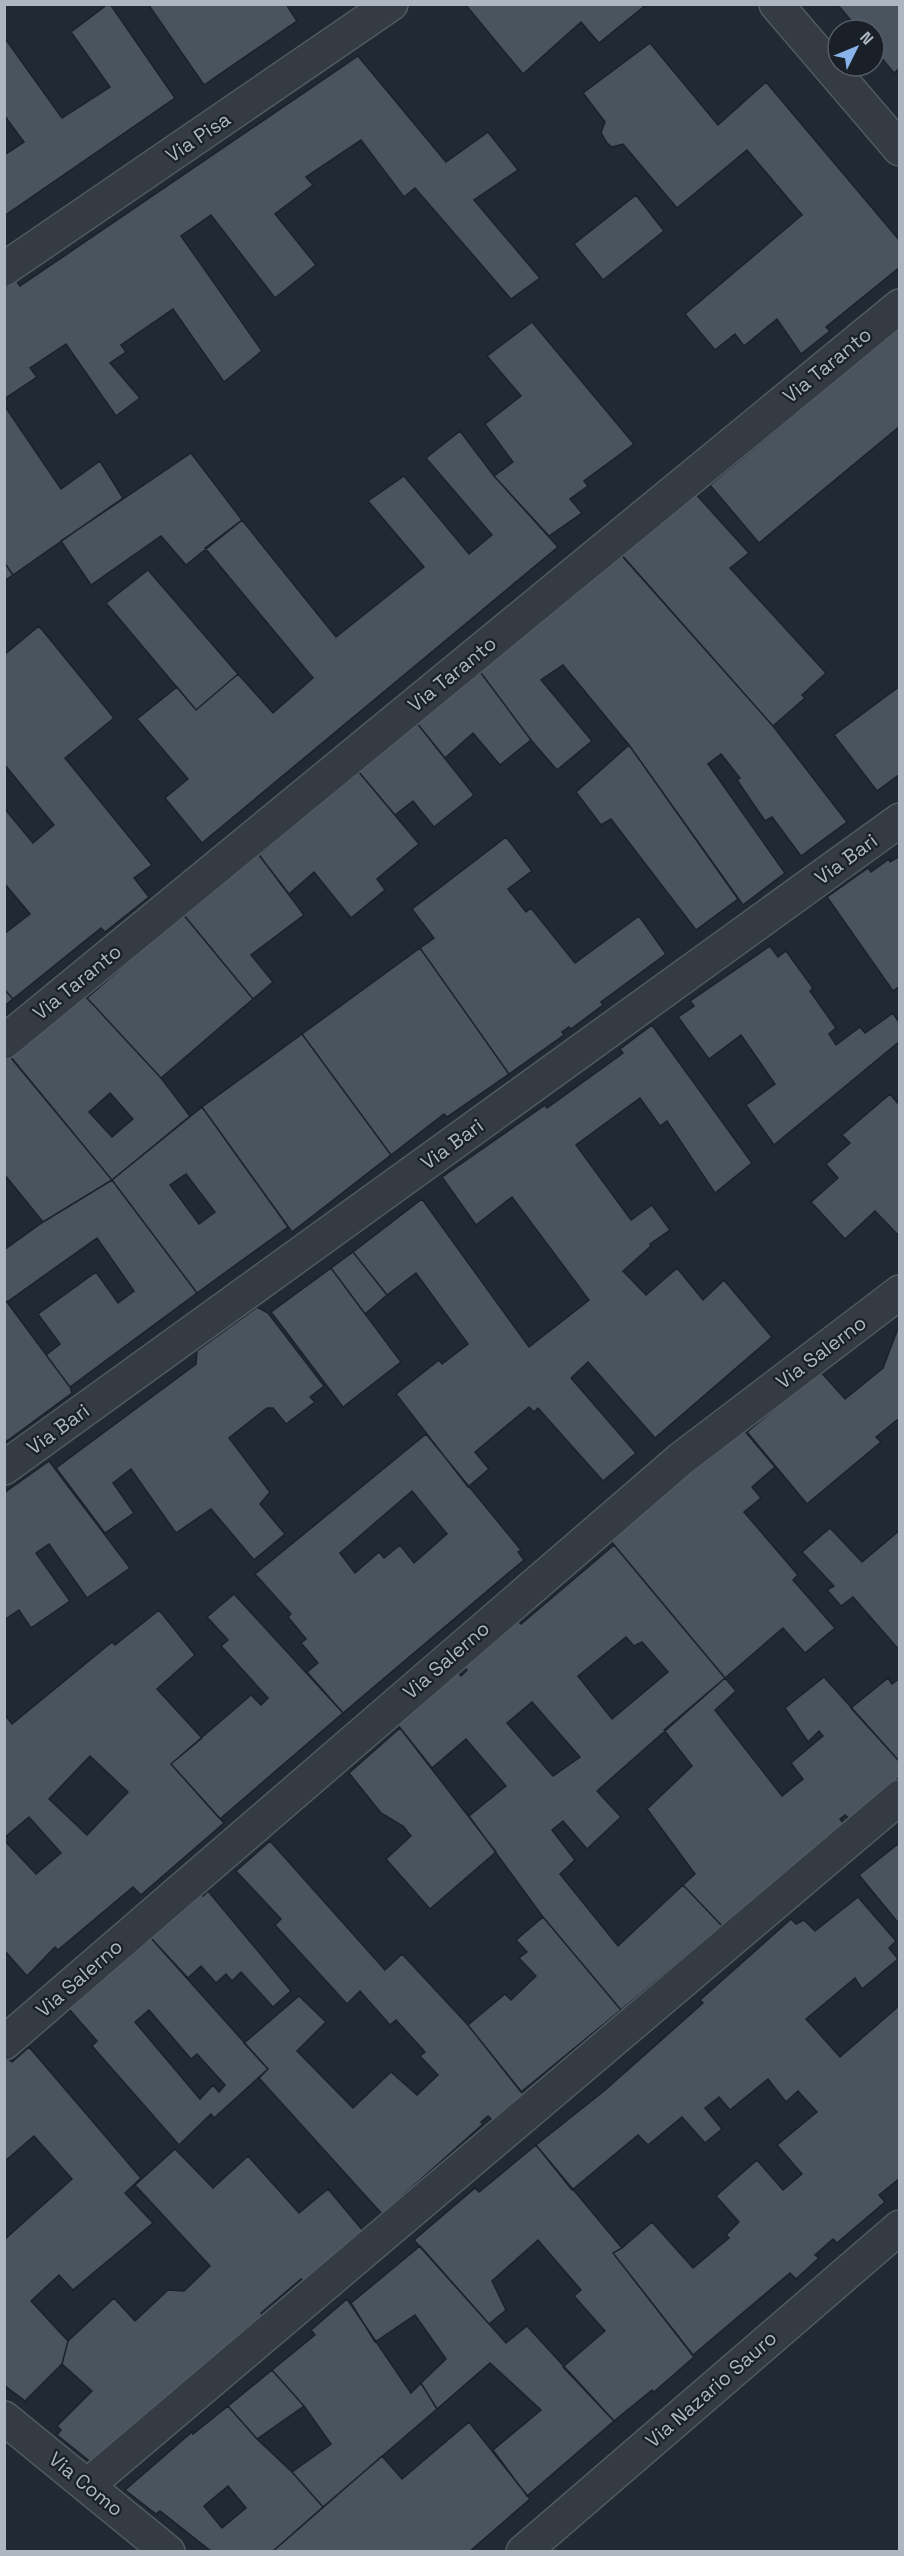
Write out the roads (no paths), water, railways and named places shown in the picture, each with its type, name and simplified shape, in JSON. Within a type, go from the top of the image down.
[{"type":"street","name":"Via Pisa","points":[[4,269],[390,4]]},
{"type":"street","points":[[776,4],[900,149]]},
{"type":"street","name":"Via Taranto","points":[[4,1042],[900,306]]},
{"type":"street","name":"Via Bari","points":[[4,1468],[900,820]]},
{"type":"street","name":"Via Salerno","points":[[4,2043],[682,1458],[900,1292]]},
{"type":"street","points":[[88,2485],[900,1797]]},
{"type":"street","name":"Via Nazario Sauro","points":[[523,2552],[900,2227]]},
{"type":"street","name":"Via Como","points":[[4,2418],[168,2552]]}]
